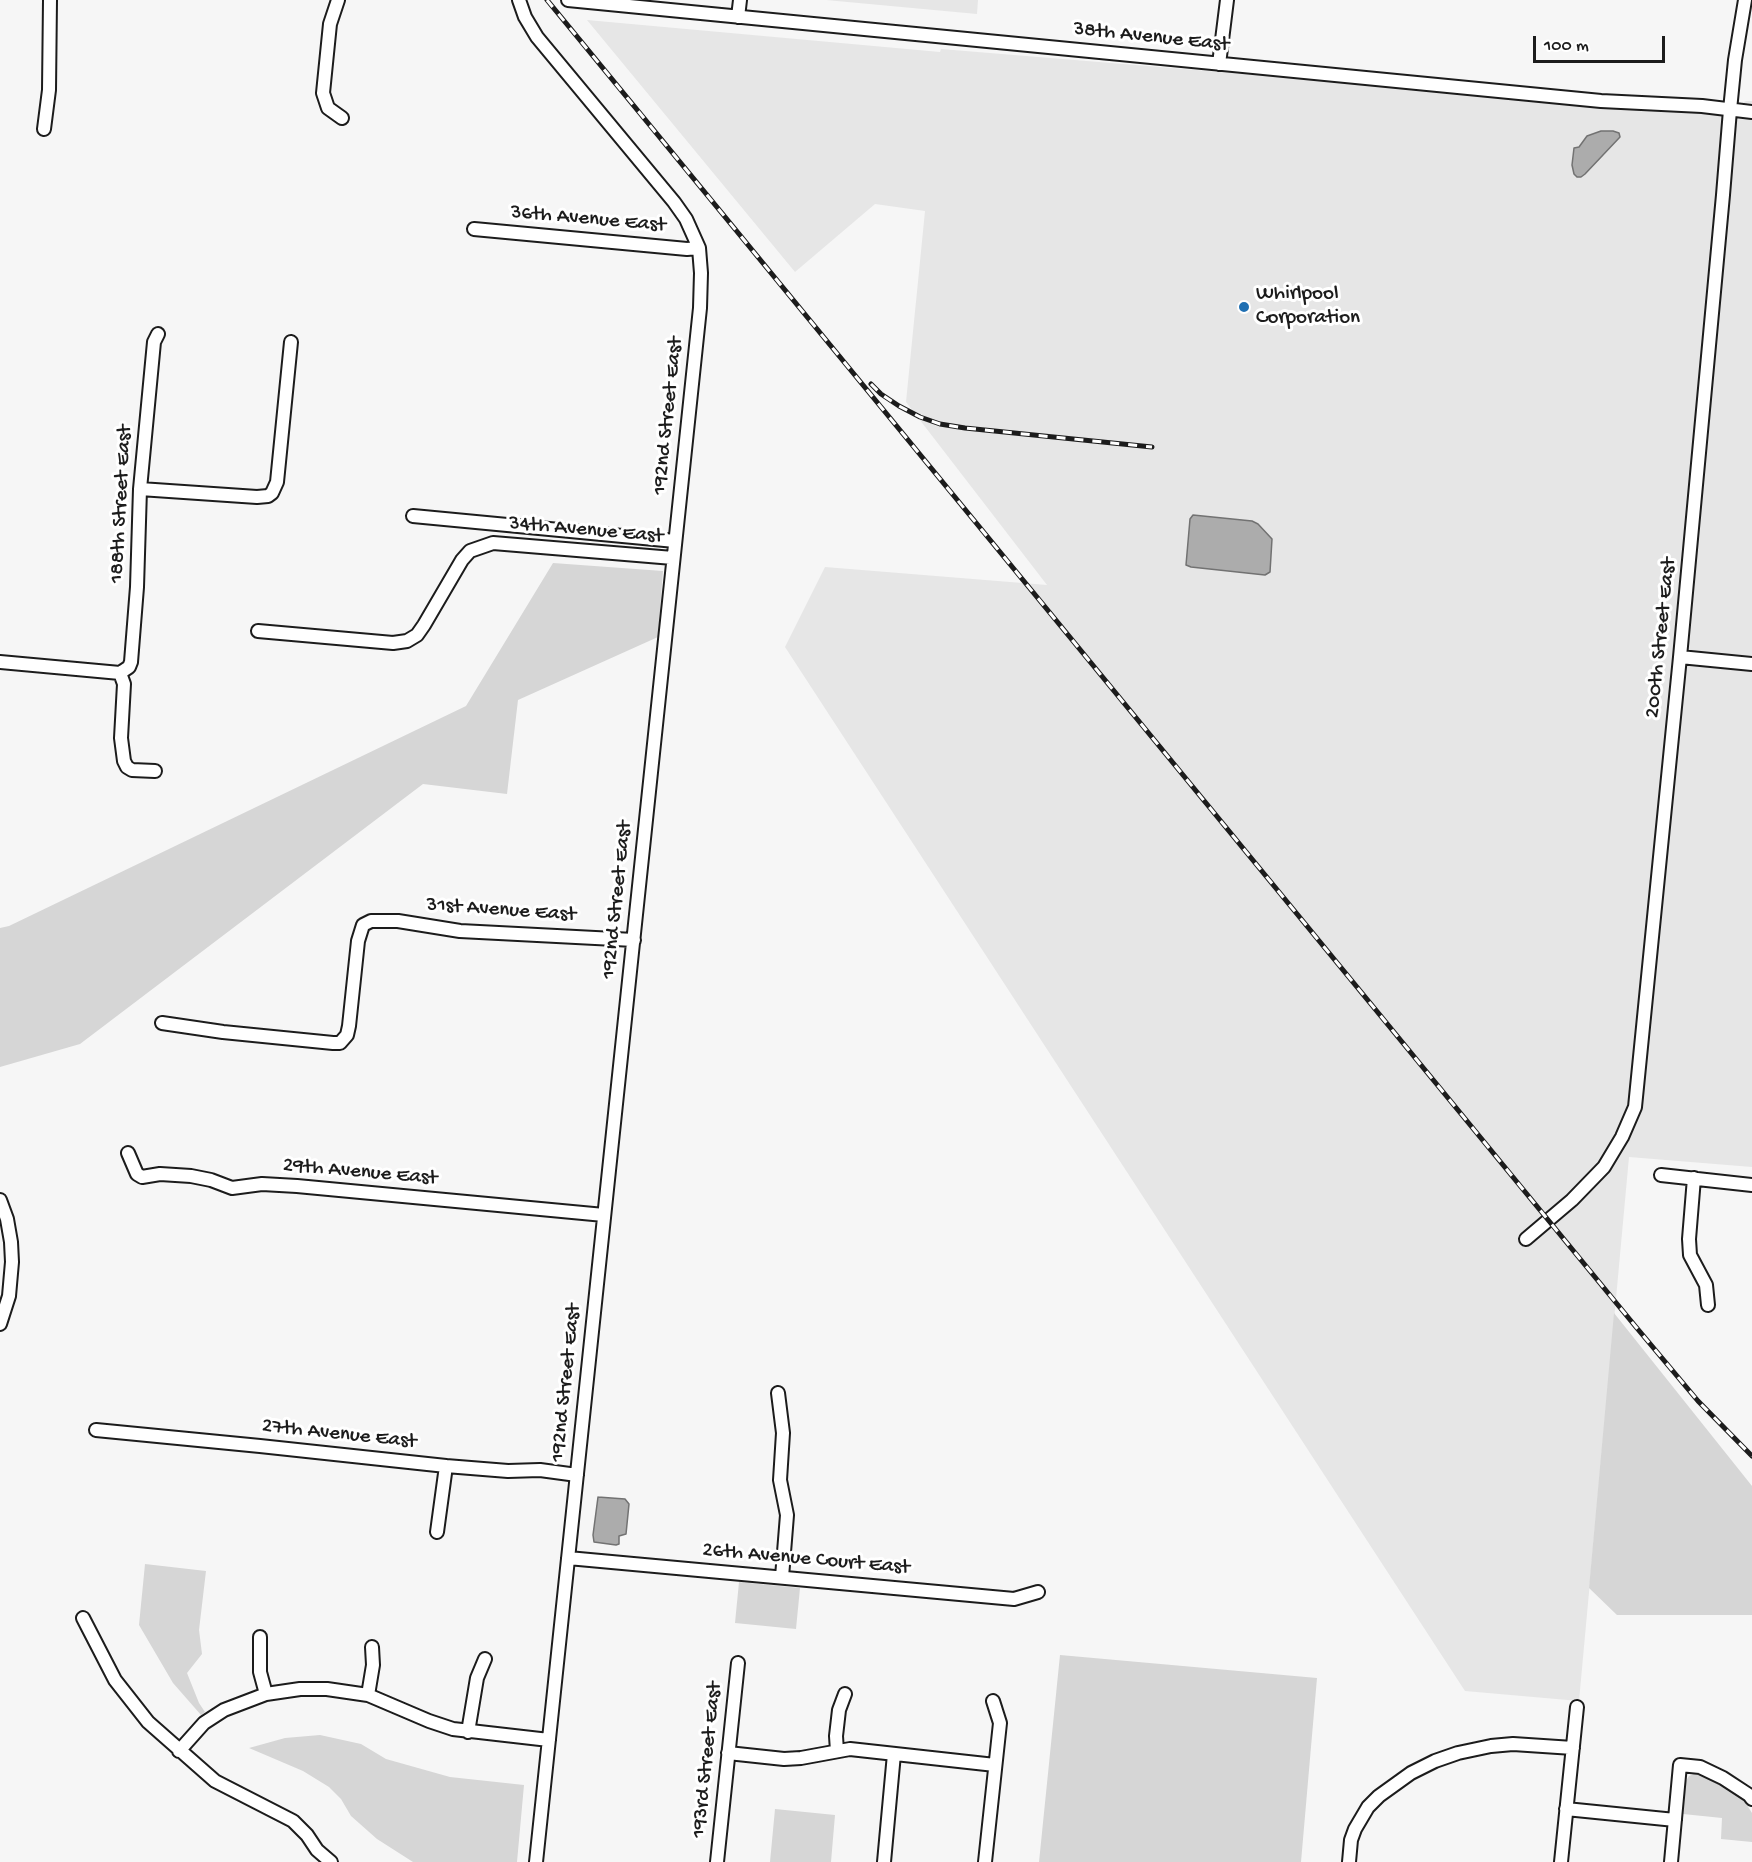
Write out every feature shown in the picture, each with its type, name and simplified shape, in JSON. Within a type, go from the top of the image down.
[{"type":"street","points":[[44,129],[49,88],[50,0]]},
{"type":"street","points":[[338,0],[330,24],[323,93],[328,108],[342,118]]},
{"type":"street","name":"192nd Street East","points":[[519,0],[525,17],[537,37],[674,202],[691,228],[699,248],[701,273],[700,308],[536,1862]]},
{"type":"street","name":"38th Avenue East","points":[[568,0],[1600,101],[1702,106],[1752,112]]},
{"type":"street","points":[[738,17],[740,0]]},
{"type":"street","points":[[1219,64],[1227,0]]},
{"type":"street","name":"200th Street East","points":[[1526,1239],[1572,1200],[1604,1167],[1622,1137],[1635,1107],[1680,657],[1730,110],[1735,60],[1745,0]]},
{"type":"street","name":"36th Avenue East","points":[[474,229],[687,249],[699,248]]},
{"type":"street","name":"188th Street East","points":[[120,673],[129,667],[131,662],[137,587],[140,489],[154,342],[158,334]]},
{"type":"street","points":[[140,489],[257,497],[268,496],[273,492],[277,482],[291,342]]},
{"type":"street","points":[[413,516],[675,541]]},
{"type":"street","name":"34th Avenue East","points":[[258,631],[393,643],[407,641],[417,635],[424,625],[462,560],[470,551],[493,543],[673,558]]},
{"type":"street","points":[[1680,657],[1752,664]]},
{"type":"street","points":[[0,662],[120,673],[124,684],[121,738],[124,760],[127,767],[132,770],[155,771]]},
{"type":"street","name":"31st Avenue East","points":[[162,1023],[223,1032],[340,1042],[349,1026],[358,941],[363,925],[366,923],[398,921],[460,931],[634,940]]},
{"type":"street","name":"29th Avenue East","points":[[128,1153],[136,1174],[142,1177],[160,1174],[191,1176],[232,1188],[262,1184],[297,1186],[604,1215]]},
{"type":"street","points":[[1661,1175],[1752,1185]]},
{"type":"street","points":[[1694,1178],[1689,1239],[1690,1255],[1706,1285],[1708,1305]]},
{"type":"street","points":[[0,1200],[7,1219],[12,1262],[9,1296],[0,1324]]},
{"type":"street","points":[[778,1393],[783,1433],[780,1480],[787,1515],[782,1577]]},
{"type":"street","name":"27th Avenue East","points":[[96,1430],[446,1466],[508,1471],[540,1470],[577,1475]]},
{"type":"street","points":[[437,1532],[446,1466]]},
{"type":"street","name":"26th Avenue Court East","points":[[568,1558],[1014,1599],[1038,1592]]},
{"type":"street","points":[[83,1618],[115,1680],[148,1722],[215,1781],[293,1821],[307,1835],[317,1850],[331,1862]]},
{"type":"street","points":[[260,1637],[260,1672],[266,1694]]},
{"type":"street","points":[[368,1695],[373,1665],[372,1647]]},
{"type":"street","points":[[468,1732],[477,1678],[485,1659]]},
{"type":"street","name":"193rd Street East","points":[[717,1862],[738,1662]]},
{"type":"street","points":[[179,1750],[204,1723],[224,1710],[266,1694],[300,1689],[327,1689],[368,1695],[453,1729],[549,1740]]},
{"type":"street","points":[[837,1750],[839,1710],[845,1694]]},
{"type":"street","points":[[985,1862],[1000,1723],[993,1701]]},
{"type":"street","points":[[1561,1862],[1577,1707]]},
{"type":"street","points":[[1349,1862],[1351,1840],[1368,1807],[1379,1796],[1411,1773],[1458,1753],[1491,1746],[1513,1744],[1573,1748]]},
{"type":"street","points":[[728,1753],[784,1759],[850,1749],[995,1765]]},
{"type":"street","points":[[884,1862],[894,1754]]},
{"type":"street","points":[[1671,1862],[1680,1766],[1700,1767],[1724,1778],[1752,1799]]},
{"type":"street","points":[[1566,1809],[1675,1820]]},
{"type":"shaded area","points":[[826,0],[978,0],[977,14]]},
{"type":"shaded area","points":[[587,20],[940,52],[941,49],[1719,113],[1746,101],[1752,101],[1752,1167],[1629,1157],[1579,1701],[1465,1691],[785,647],[825,567],[1047,585],[906,402],[925,211],[875,204],[795,272]]},
{"type":"shaded area","points":[[1601,131],[1613,131],[1619,133],[1620,137],[1585,174],[1577,177],[1572,165],[1574,148],[1579,147],[1587,136]]},
{"type":"shaded area","points":[[1193,515],[1252,521],[1258,524],[1272,539],[1270,572],[1265,575],[1186,565],[1190,519]]},
{"type":"shaded area","points":[[553,563],[663,571],[658,637],[518,700],[507,794],[423,784],[80,1044],[0,1067],[0,928],[9,926],[466,706]]},
{"type":"shaded area","points":[[1614,1313],[1752,1486],[1752,1615],[1617,1615],[1589,1588]]},
{"type":"shaded area","points":[[598,1497],[625,1499],[629,1504],[626,1534],[619,1536],[619,1544],[594,1542]]},
{"type":"shaded area","points":[[145,1564],[206,1571],[199,1630],[202,1654],[187,1673],[205,1712],[201,1715],[173,1683],[139,1625]]},
{"type":"shaded area","points":[[739,1582],[800,1588],[796,1629],[735,1623]]},
{"type":"shaded area","points":[[1060,1655],[1317,1678],[1301,1862],[1039,1862]]},
{"type":"shaded area","points":[[320,1735],[361,1744],[386,1759],[450,1777],[524,1785],[517,1862],[413,1862],[377,1839],[351,1816],[341,1799],[329,1787],[303,1771],[249,1748],[285,1738]]},
{"type":"shaded area","points":[[1694,1774],[1730,1790],[1745,1802],[1752,1813],[1752,1842],[1721,1839],[1722,1818],[1683,1814],[1686,1781]]},
{"type":"shaded area","points":[[775,1809],[835,1815],[831,1862],[770,1862]]},
{"type":"railway","points":[[547,0],[1636,1327],[1698,1401],[1752,1456]]},
{"type":"railway","points":[[871,384],[899,406],[940,424],[1152,447]]},
{"type":"place","name":"Whirlpool Corporation","points":[[1244,307]]}]
